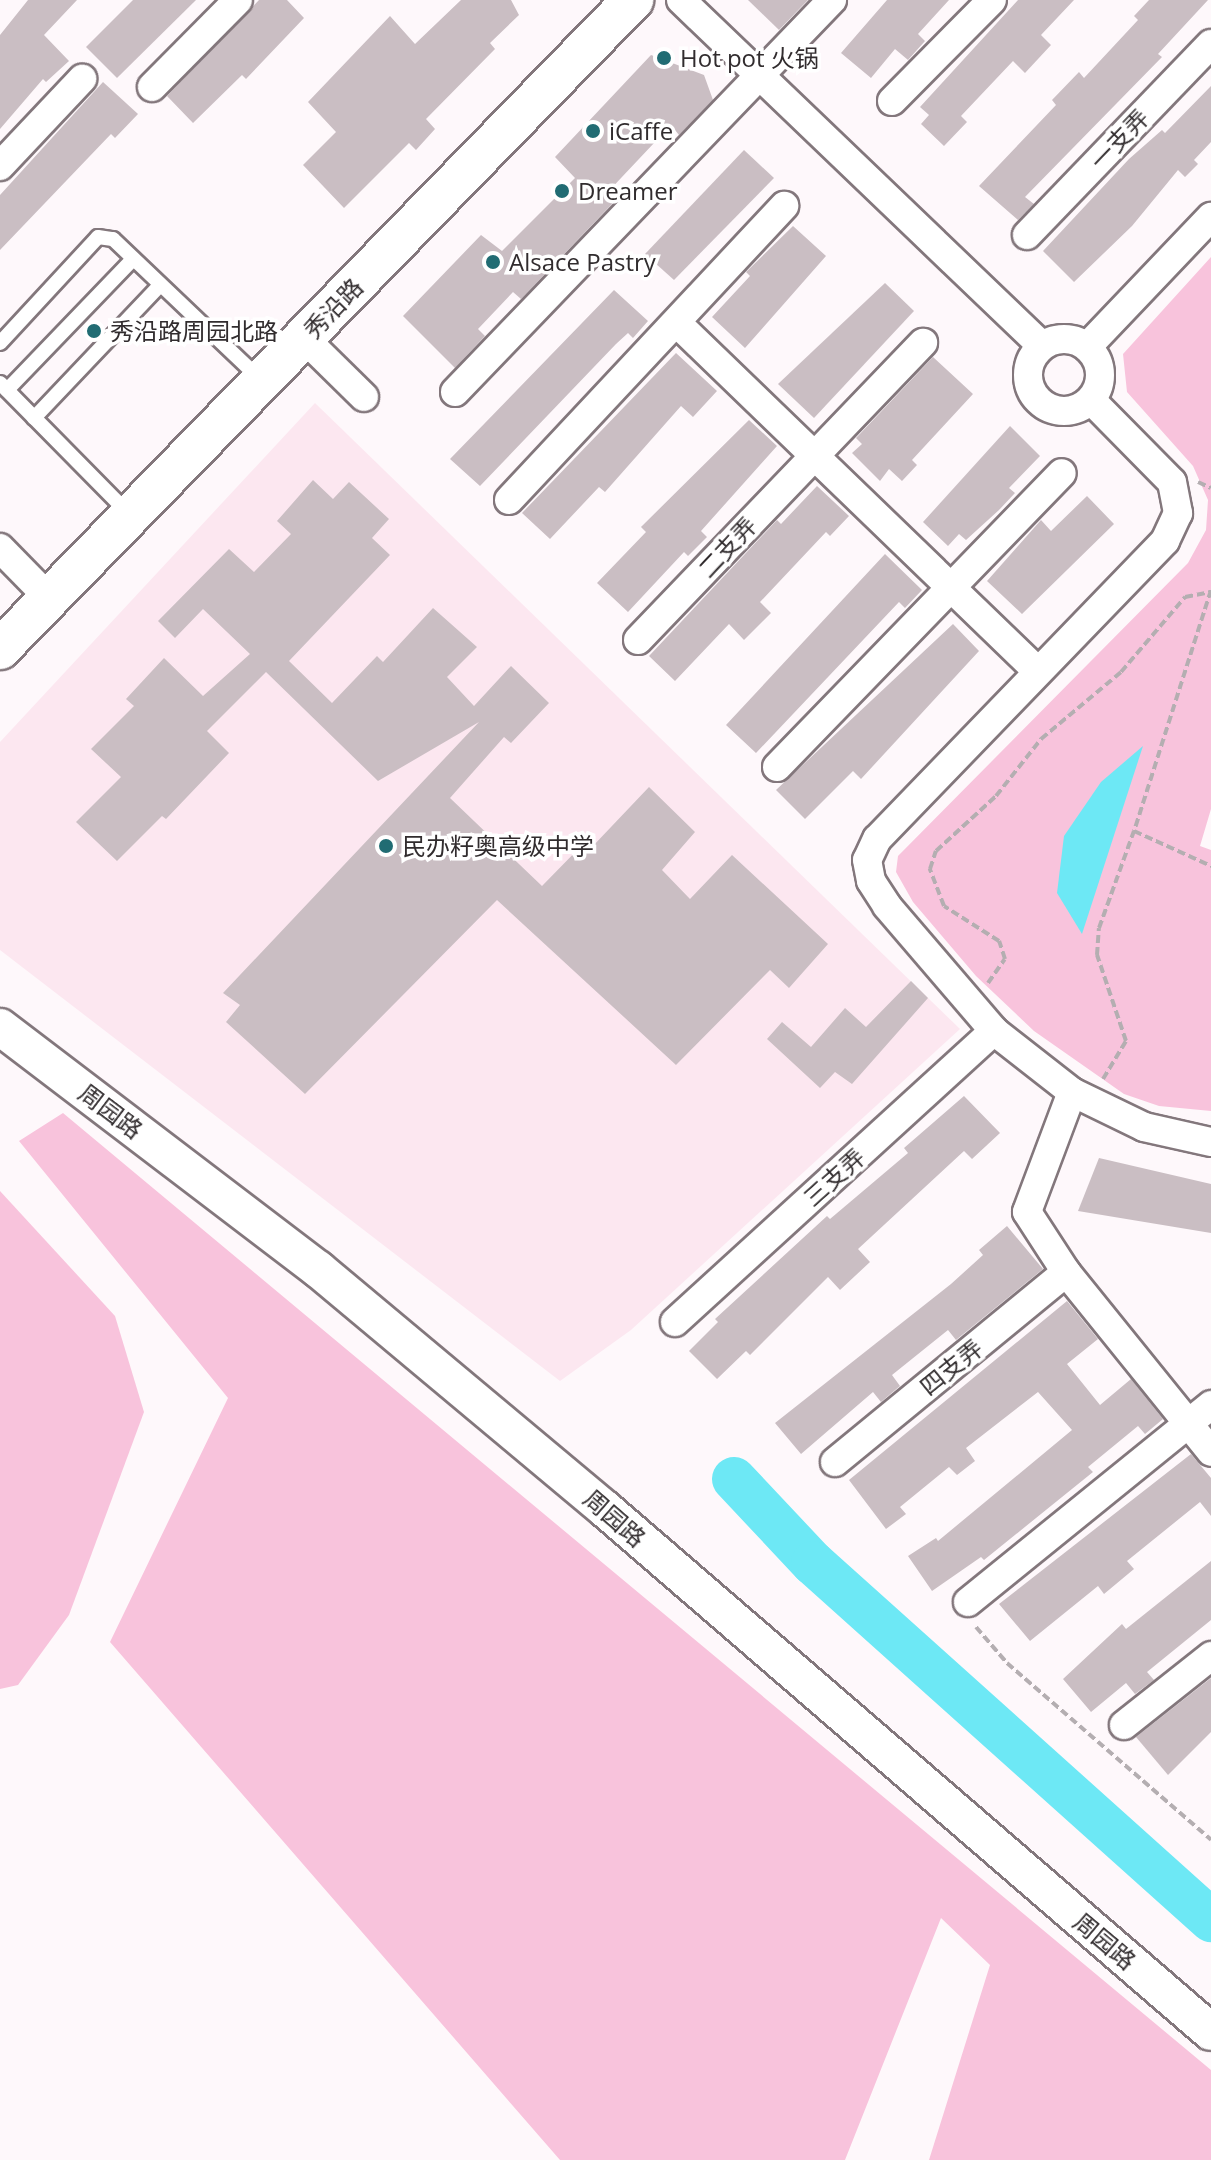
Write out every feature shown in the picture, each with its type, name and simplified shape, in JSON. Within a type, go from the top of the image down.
[{"type":"main road","name":"秀沿路","points":[[0,649],[633,0]]},
{"type":"street","points":[[152,87],[238,0]]},
{"type":"street","points":[[681,0],[761,73],[1042,346]]},
{"type":"street","points":[[455,392],[832,0]]},
{"type":"street","points":[[892,101],[992,0]]},
{"type":"street","name":"一支弄","points":[[1027,235],[1211,44]]},
{"type":"street","points":[[0,166],[82,79]]},
{"type":"street","points":[[509,500],[784,206]]},
{"type":"street","points":[[1087,347],[1211,217]]},
{"type":"street","points":[[677,323],[815,453],[1036,670]]},
{"type":"street","points":[[304,338],[364,397]]},
{"type":"street","points":[[1073,339],[1087,347],[1100,370],[1091,400],[1073,410],[1058,411],[1040,402],[1028,373],[1042,346],[1073,339]]},
{"type":"street","name":"二支弄","points":[[638,640],[923,343]]},
{"type":"street","points":[[1091,400],[1172,482],[1178,513],[1165,541],[1036,670],[877,839],[867,860],[871,881],[887,906],[994,1031],[1080,1096],[1144,1127],[1211,1142]]},
{"type":"street","points":[[777,767],[1062,473]]},
{"type":"street","points":[[0,548],[50,599]]},
{"type":"street","name":"周园路","points":[[0,1027],[318,1269],[605,1509],[1211,2032]]},
{"type":"street","name":"三支弄","points":[[675,1322],[994,1031]]},
{"type":"street","points":[[1080,1096],[1027,1212],[1066,1272],[1211,1452]]},
{"type":"street","name":"四支弄","points":[[835,1462],[1066,1272]]},
{"type":"street","points":[[968,1602],[1211,1405]]},
{"type":"street","points":[[1124,1725],[1211,1656]]},
{"type":"lane","points":[[0,343],[98,237],[113,239],[263,381]]},
{"type":"lane","points":[[131,516],[4,386],[133,259]]},
{"type":"lane","points":[[34,418],[160,285]]},
{"type":"path","points":[[1080,1096],[1126,1041],[1097,955],[1099,928],[1134,831],[1211,591]]},
{"type":"path","points":[[969,1002],[1005,959],[999,941],[982,926],[944,906],[930,869],[936,851],[996,796],[1041,739],[1121,672],[1185,597],[1211,591]]},
{"type":"path","points":[[1134,831],[1211,866]]},
{"type":"path","points":[[968,1602],[963,1613],[1007,1663],[1211,1840]]},
{"type":"shaded area","points":[[1211,257],[1211,809],[1200,846],[1211,850],[1211,1111],[1159,1106],[1124,1094],[1034,1031],[976,976],[913,902],[896,872],[898,856],[1188,563],[1206,530],[1208,500],[1193,466],[1127,392],[1123,354]]},
{"type":"shaded area","name":"民办籽奥高级中学","points":[[315,403],[960,1029],[631,1330],[560,1381],[0,950],[0,742]]},
{"type":"shaded area","points":[[63,1113],[1211,2070],[1211,2160],[929,2160],[990,1965],[941,1918],[845,2160],[560,2160],[110,1642],[228,1398],[19,1141]]},
{"type":"shaded area","points":[[0,1191],[115,1316],[144,1412],[69,1615],[18,1685],[0,1689]]},
{"type":"water","points":[[1143,746],[1082,934],[1057,893],[1064,836],[1101,782]]},
{"type":"building","points":[[28,0],[77,0],[44,35],[69,61],[46,82],[43,79],[0,129],[0,35]]},
{"type":"building","points":[[133,0],[196,0],[117,78],[86,47]]},
{"type":"building","points":[[259,0],[287,0],[304,18],[246,79],[242,75],[193,123],[167,96]]},
{"type":"building","points":[[461,0],[511,0],[519,15],[490,43],[495,49],[426,119],[435,129],[416,150],[409,143],[344,208],[303,165],[336,132],[308,102],[390,16],[415,44]]},
{"type":"building","points":[[748,0],[808,0],[779,30]]},
{"type":"building","points":[[887,0],[949,0],[918,34],[925,41],[908,60],[895,49],[871,78],[841,53]]},
{"type":"building","points":[[1018,0],[1074,0],[1041,35],[1051,45],[1025,73],[1013,61],[961,116],[967,122],[944,146],[921,124],[929,115],[920,107]]},
{"type":"building","points":[[1149,0],[1208,0],[1158,54],[1162,57],[1025,197],[1034,204],[1018,220],[979,186],[1056,105],[1052,100],[1079,72],[1084,78],[1138,20],[1134,16]]},
{"type":"building","points":[[651,55],[704,75],[713,100],[679,135],[671,125],[605,195],[613,203],[521,299],[513,292],[478,329],[485,336],[455,368],[403,316],[481,235],[502,251],[575,178],[555,157]]},
{"type":"building","points":[[103,82],[138,114],[115,138],[111,134],[0,250],[0,195]]},
{"type":"building","points":[[1211,86],[1211,142],[1194,160],[1198,164],[1185,177],[1178,170],[1132,226],[1074,282],[1043,251],[1129,159],[1162,130],[1165,133]]},
{"type":"building","points":[[744,150],[774,178],[674,280],[645,254]]},
{"type":"building","points":[[793,226],[826,256],[745,348],[712,317],[750,276],[746,272]]},
{"type":"building","points":[[885,283],[914,311],[814,418],[778,384]]},
{"type":"building","points":[[614,290],[648,321],[633,338],[628,333],[616,344],[480,486],[450,459]]},
{"type":"building","points":[[676,353],[717,391],[693,417],[681,406],[605,492],[599,487],[550,539],[522,513]]},
{"type":"building","points":[[933,357],[973,394],[912,460],[917,465],[902,481],[889,469],[880,481],[852,453],[862,444],[856,438]]},
{"type":"building","points":[[749,420],[777,446],[701,531],[707,537],[688,556],[684,552],[628,612],[597,583],[646,532],[641,527]]},
{"type":"building","points":[[1010,426],[1040,456],[1009,488],[1015,493],[999,510],[966,540],[959,534],[948,546],[923,522]]},
{"type":"building","points":[[313,480],[333,499],[349,482],[389,519],[372,538],[390,555],[289,661],[332,703],[377,656],[383,662],[433,608],[477,647],[447,677],[474,706],[511,666],[549,703],[511,743],[504,737],[450,798],[542,886],[586,841],[592,847],[649,787],[695,832],[662,870],[690,899],[732,855],[828,944],[789,988],[770,970],[676,1065],[497,900],[305,1094],[226,1022],[240,1005],[223,993],[479,722],[378,781],[266,672],[207,731],[229,753],[166,819],[162,816],[117,861],[76,822],[121,777],[91,749],[134,706],[126,699],[164,658],[203,696],[250,654],[203,609],[175,638],[158,621],[229,549],[254,572],[291,534],[277,521]]},
{"type":"building","points":[[817,486],[849,516],[830,536],[826,532],[760,602],[771,613],[744,640],[729,624],[675,681],[649,656],[777,520],[781,524]]},
{"type":"building","points":[[1087,496],[1114,524],[1022,614],[987,581],[1041,520],[1051,531]]},
{"type":"building","points":[[885,554],[922,590],[905,608],[899,602],[756,753],[726,725]]},
{"type":"building","points":[[953,624],[979,651],[861,779],[853,771],[805,819],[776,790]]},
{"type":"building","points":[[911,981],[928,998],[852,1084],[835,1072],[820,1088],[767,1039],[782,1022],[811,1047],[845,1008],[866,1027]]},
{"type":"building","points":[[964,1096],[1000,1133],[972,1159],[964,1151],[858,1249],[870,1262],[840,1290],[828,1277],[750,1355],[746,1351],[717,1379],[689,1351],[718,1322],[715,1319],[827,1216],[830,1219],[908,1153],[904,1148]]},
{"type":"building","points":[[1099,1158],[1211,1184],[1211,1233],[1078,1211]]},
{"type":"building","points":[[1007,1226],[1043,1269],[956,1340],[948,1330],[892,1375],[900,1386],[881,1402],[873,1392],[801,1454],[775,1423],[951,1284],[983,1255],[979,1250]]},
{"type":"building","points":[[1067,1301],[1098,1339],[1067,1364],[1100,1405],[1131,1379],[1163,1419],[1145,1434],[1138,1426],[1088,1467],[1093,1472],[984,1560],[981,1557],[932,1591],[908,1556],[936,1538],[938,1541],[1072,1430],[1038,1392],[966,1448],[975,1461],[957,1475],[949,1467],[900,1507],[906,1514],[886,1529],[849,1480]]},
{"type":"building","points":[[1191,1454],[1211,1478],[1211,1516],[1200,1502],[1127,1561],[1134,1569],[1104,1594],[1098,1586],[1030,1641],[999,1604]]},
{"type":"building","points":[[1211,1561],[1211,1620],[1147,1672],[1154,1680],[1135,1694],[1126,1683],[1091,1712],[1063,1679],[1122,1624],[1126,1629]]},
{"type":"building","points":[[1211,1678],[1211,1732],[1168,1775],[1136,1737]]},
{"type":"waterway","points":[[734,1479],[813,1563],[1211,1920]]},
{"type":"place","name":"Hot pot 火锅","points":[[664,58]]},
{"type":"place","name":"iCaffe","points":[[593,131]]},
{"type":"place","name":"Dreamer","points":[[562,191]]},
{"type":"place","name":"Alsace Pastry","points":[[493,262]]},
{"type":"place","name":"秀沿路周园北路","points":[[94,331]]},
{"type":"place","name":"民办籽奥高级中学","points":[[386,846]]}]
